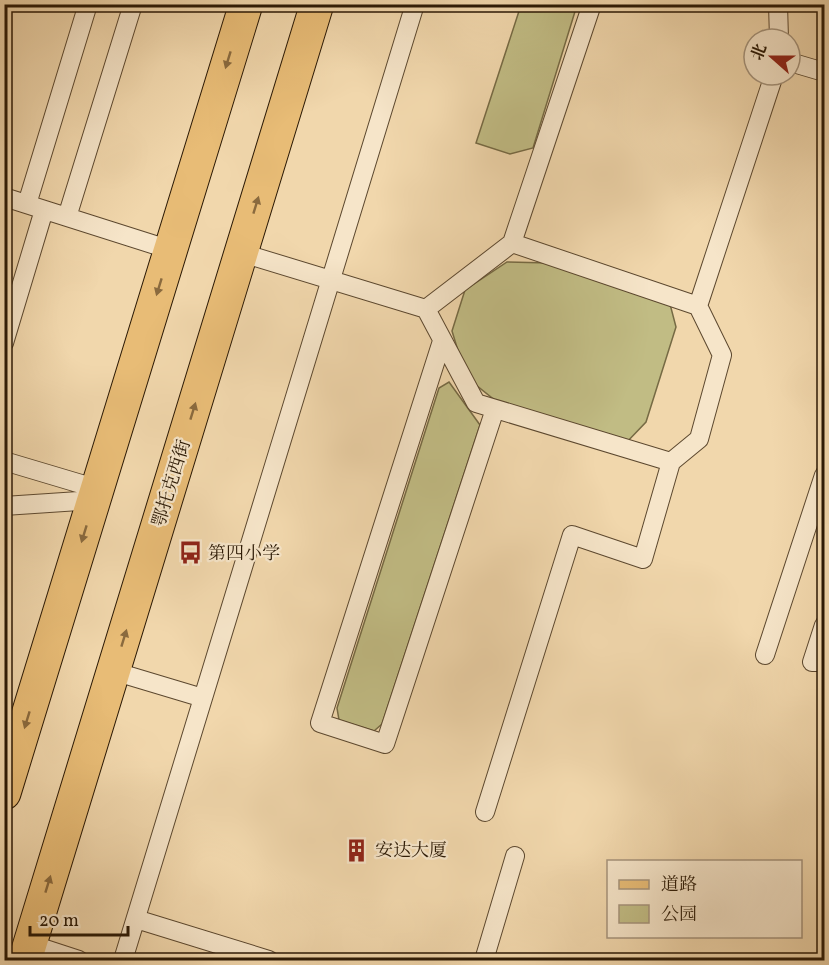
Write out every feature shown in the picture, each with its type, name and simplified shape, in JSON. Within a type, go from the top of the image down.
[{"type":"main road","points":[[4,793],[246,4]]},
{"type":"main road","name":"鄂托克西街","points":[[28,952],[317,4]]},
{"type":"lane","points":[[4,343],[35,207],[88,4]]},
{"type":"lane","points":[[67,217],[133,4]]},
{"type":"lane","points":[[123,960],[415,4]]},
{"type":"lane","points":[[426,309],[512,243],[592,4]]},
{"type":"lane","points":[[778,4],[779,27]]},
{"type":"lane","points":[[802,65],[825,72]]},
{"type":"lane","points":[[485,812],[572,536],[643,559],[671,462],[699,439],[722,355],[698,306],[770,87]]},
{"type":"lane","points":[[4,197],[171,250]]},
{"type":"lane","points":[[512,243],[698,306]]},
{"type":"lane","points":[[242,253],[426,309],[476,403],[671,462]]},
{"type":"lane","points":[[442,341],[320,723],[385,744],[495,409]]},
{"type":"lane","points":[[4,461],[96,495]]},
{"type":"lane","points":[[765,655],[825,475]]},
{"type":"lane","points":[[4,506],[96,495]]},
{"type":"lane","points":[[825,625],[812,662],[825,662]]},
{"type":"lane","points":[[114,671],[203,698]]},
{"type":"lane","points":[[484,960],[515,856]]},
{"type":"lane","points":[[136,919],[269,960]]},
{"type":"lane","points":[[28,952],[79,960]]},
{"type":"green space","points":[[521,5],[577,5],[533,148],[510,154],[476,143]]},
{"type":"green space","points":[[507,262],[549,263],[670,304],[676,327],[646,422],[626,443],[501,405],[466,377],[452,331],[465,290]]},
{"type":"green space","points":[[449,382],[480,425],[382,724],[374,731],[339,720],[337,708],[439,388]]},
{"type":"place","name":"第四小学","points":[[190,553]]},
{"type":"place","name":"安达大厦","points":[[357,850]]}]
